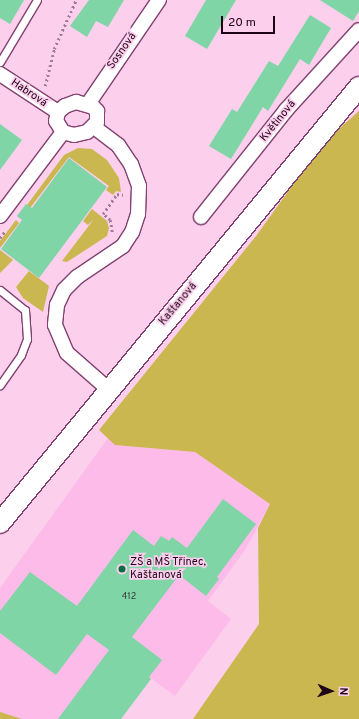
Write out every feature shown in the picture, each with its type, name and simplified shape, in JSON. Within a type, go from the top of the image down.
[{"type":"street","name":"Sosnová","points":[[88,104],[159,0]]},
{"type":"street","name":"Květinová","points":[[201,217],[286,110],[359,30]]},
{"type":"street","name":"Habrová","points":[[0,74],[58,112]]},
{"type":"street","name":"Kaštanová","points":[[0,523],[108,389],[359,87]]},
{"type":"street","points":[[63,132],[56,121],[58,112],[69,104],[88,104],[97,112],[94,127]]},
{"type":"street","points":[[94,127],[118,145],[131,164],[139,186],[138,214],[132,232],[119,250],[77,277],[64,290],[57,305],[55,325],[67,353],[108,389]]},
{"type":"street","points":[[63,132],[80,134],[94,127]]},
{"type":"street","points":[[0,216],[63,132]]},
{"type":"lane","points":[[0,62],[37,0]]},
{"type":"lane","points":[[0,290],[26,310],[28,339],[21,355],[0,385]]},
{"type":"path","points":[[39,100],[44,91],[64,22],[76,0]]},
{"type":"path","points":[[111,236],[111,223],[103,214],[116,194],[121,196],[125,192]]},
{"type":"shaded area","points":[[359,111],[359,719],[193,719],[259,624],[258,528],[270,504],[195,452],[115,445],[99,430],[256,236],[323,143]]},
{"type":"shaded area","points":[[78,148],[92,149],[107,160],[119,178],[121,192],[116,191],[113,195],[106,190],[109,186],[69,157],[30,208],[27,205],[64,155]]},
{"type":"shaded area","points":[[92,209],[107,221],[109,228],[107,236],[67,262],[62,261],[94,219],[88,225],[83,221]]},
{"type":"shaded area","points":[[16,220],[19,223],[0,248],[0,241]]},
{"type":"shaded area","points":[[0,250],[13,260],[0,273]]},
{"type":"shaded area","points":[[29,271],[49,286],[43,312],[23,298],[16,287]]},
{"type":"shaded area","name":"ZŠ a MŠ Třinec, Kaštanová","points":[[108,438],[115,445],[195,452],[270,504],[245,550],[208,601],[231,619],[175,696],[149,677],[118,719],[0,719],[0,588]]},
{"type":"shaded area","points":[[0,712],[22,719],[0,719]]},
{"type":"building","points":[[0,0],[24,0],[10,24],[0,18]]},
{"type":"building","points":[[89,0],[124,0],[108,27],[96,21],[87,37],[70,26]]},
{"type":"building","points":[[206,0],[236,0],[207,49],[185,36]]},
{"type":"building","points":[[320,0],[359,0],[359,11],[353,21]]},
{"type":"building","points":[[310,15],[331,28],[309,65],[300,59],[268,111],[263,107],[231,159],[209,146],[232,109],[237,112],[269,61],[278,66]]},
{"type":"building","points":[[0,124],[22,140],[0,170]]},
{"type":"building","points":[[69,158],[107,187],[39,278],[1,249],[22,220],[17,216],[26,204],[32,208]]},
{"type":"building","points":[[223,499],[256,524],[217,577],[219,579],[206,596],[179,575],[132,637],[162,660],[149,677],[151,679],[121,719],[58,719],[109,650],[87,634],[56,675],[0,633],[0,611],[30,572],[77,606],[133,530],[154,546],[161,536],[169,541],[172,537],[187,548]]},
{"type":"place","name":"ZŠ a MŠ Třinec, Kaštanová","points":[[122,569]]}]
